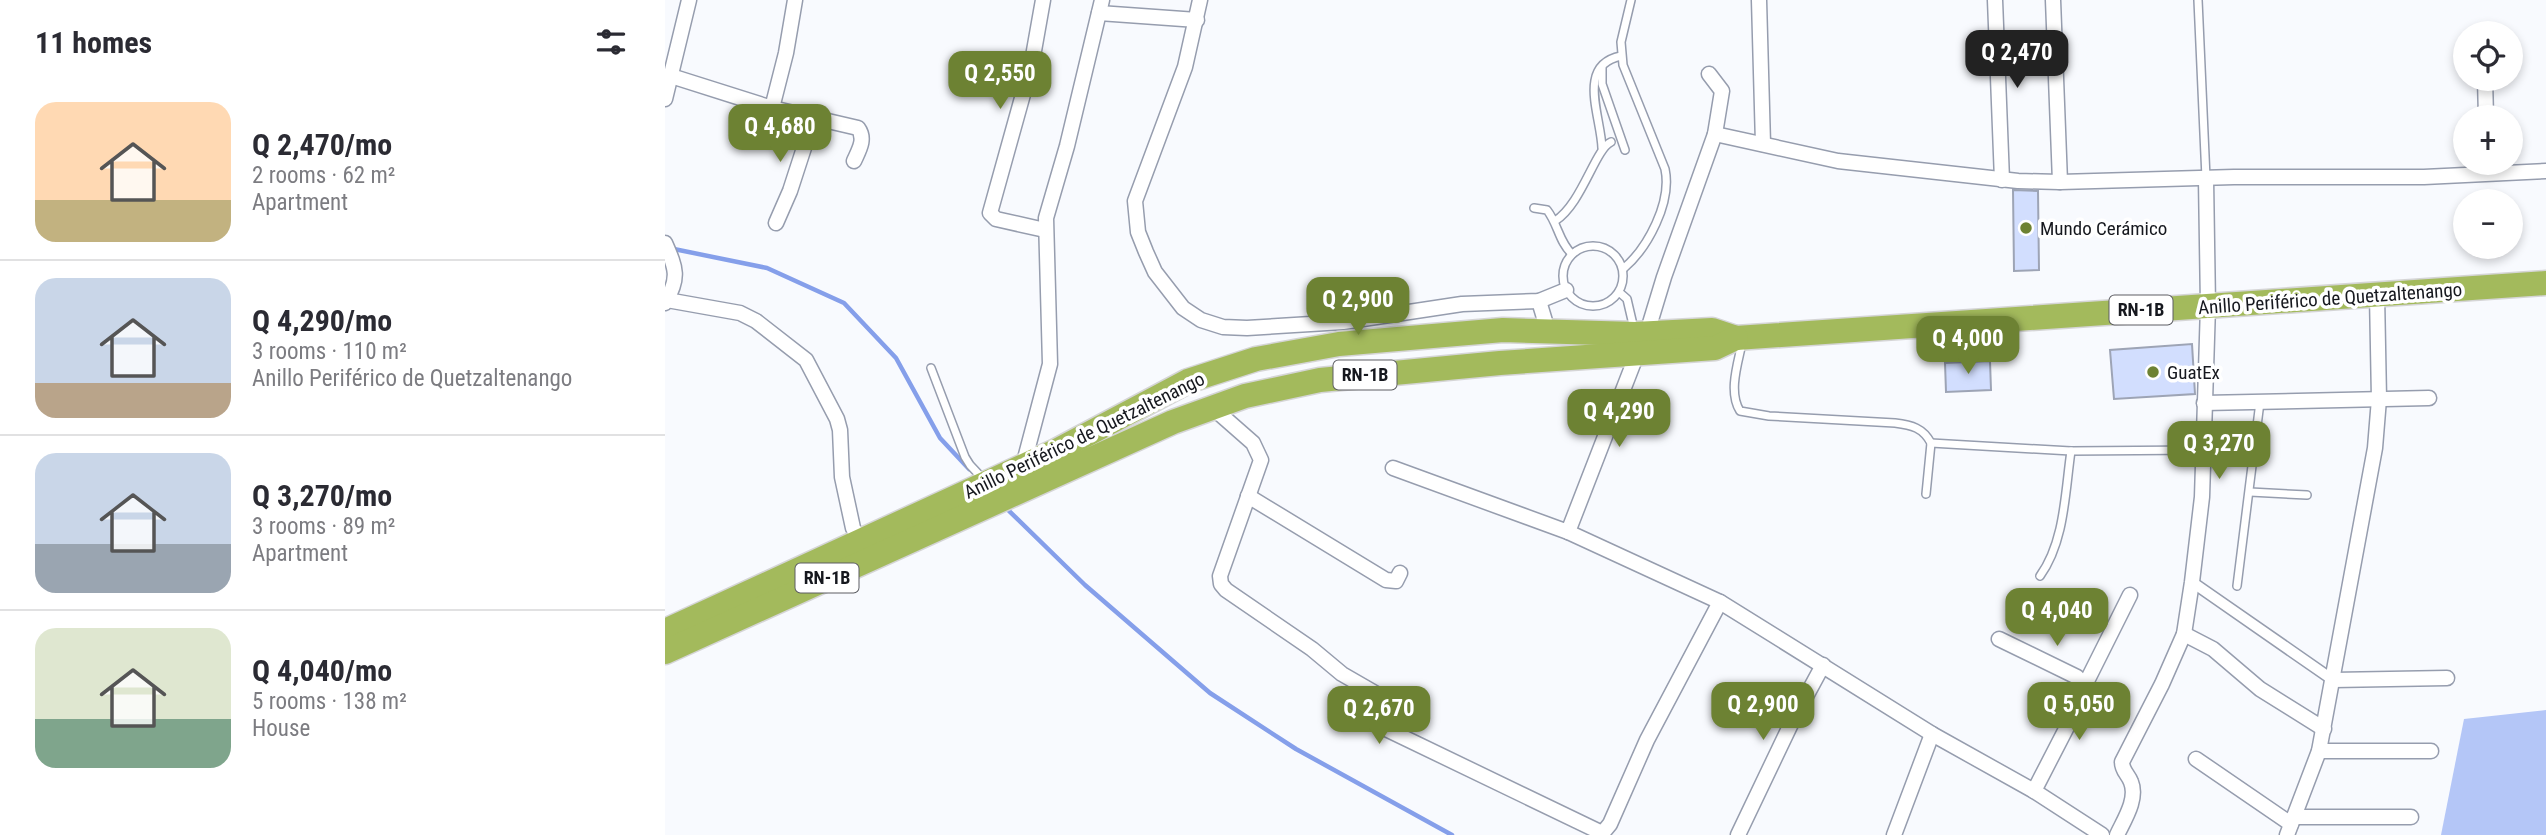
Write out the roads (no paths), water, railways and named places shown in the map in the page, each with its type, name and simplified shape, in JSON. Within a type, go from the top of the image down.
[{"type":"highway","name":"Anillo Periférico de Quetzaltenango","points":[[665,631],[860,541],[1173,422],[1281,387],[1320,380],[1500,363],[1712,330],[1740,337],[2546,284]]},
{"type":"highway","name":"Anillo Periférico de Quetzaltenango","points":[[665,652],[991,490],[1023,466],[1188,381],[1256,359],[1339,344],[1471,332],[1548,331],[1639,340]]},
{"type":"street","points":[[665,99],[689,0]]},
{"type":"street","points":[[772,108],[786,53],[795,0]]},
{"type":"street","points":[[1043,0],[1032,62],[990,212],[996,219],[1045,230]]},
{"type":"street","points":[[1200,0],[1185,67],[1135,201],[1138,232],[1146,252],[1168,290],[1183,308],[1201,320],[1223,327],[1343,321],[1462,304],[1539,301],[1566,290]]},
{"type":"street","points":[[1759,0],[1763,144]]},
{"type":"street","points":[[1996,0],[2002,180]]},
{"type":"street","points":[[2053,0],[2060,182]]},
{"type":"street","points":[[1023,466],[1051,364],[1045,230],[1047,209],[1067,146],[1101,7],[1197,20]]},
{"type":"street","points":[[1568,531],[1715,134],[1722,91],[1709,74]]},
{"type":"street","points":[[671,76],[772,108],[858,128],[862,141],[854,162]]},
{"type":"street","points":[[776,223],[790,191],[814,117]]},
{"type":"street","points":[[1715,134],[1838,161],[2002,180],[2060,182],[2206,179],[2453,170]]},
{"type":"street","points":[[2523,170],[2546,171]]},
{"type":"street","points":[[2117,835],[2130,807],[2133,792],[2131,781],[2122,767],[2122,760],[2158,692],[2184,634],[2200,524],[2208,306],[2206,179]]},
{"type":"street","points":[[665,243],[676,275],[666,302],[740,313],[756,321],[806,360],[837,419],[842,477],[853,528],[860,541]]},
{"type":"street","points":[[2291,825],[2319,751],[2324,729],[2375,448],[2379,399],[2377,295]]},
{"type":"street","points":[[1539,301],[1548,331]]},
{"type":"street","points":[[2204,403],[2429,398]]},
{"type":"street","points":[[1212,408],[1253,443],[1261,460],[1220,576],[1221,584],[1226,590],[1312,649],[1342,674],[1375,693],[1379,699],[1381,722],[1386,729],[1601,834],[1610,824],[1647,740],[1720,602]]},
{"type":"street","points":[[1393,468],[1568,531],[1720,602],[1932,734],[2034,791],[2102,835]]},
{"type":"street","points":[[1248,496],[1386,580],[1396,581],[1400,573]]},
{"type":"street","points":[[2192,582],[2333,680],[2447,678]]},
{"type":"street","points":[[2034,791],[2084,694],[2084,687],[2130,595]]},
{"type":"street","points":[[2184,634],[2213,649],[2260,689],[2324,729]]},
{"type":"street","points":[[1999,639],[2077,677],[2084,687]]},
{"type":"street","points":[[1738,835],[1790,726],[1823,665]]},
{"type":"street","points":[[1894,835],[1932,734]]},
{"type":"street","points":[[2319,751],[2431,751]]},
{"type":"street","points":[[2196,759],[2291,825],[2411,817]]},
{"type":"lane","points":[[1623,269],[1647,240],[1666,197],[1668,183],[1621,56],[1631,0]]},
{"type":"lane","points":[[2198,0],[2206,179]]},
{"type":"lane","points":[[1602,148],[1595,74],[1609,59],[1621,56]]},
{"type":"lane","points":[[1602,65],[1602,84],[1625,150]]},
{"type":"lane","points":[[1555,221],[1570,209],[1583,189],[1602,148],[1611,142]]},
{"type":"lane","points":[[1534,208],[1547,210],[1555,221],[1564,245],[1572,254]]},
{"type":"lane","points":[[1601,247],[1618,259],[1623,269],[1619,292],[1601,305],[1580,304],[1566,290],[1563,271],[1572,254],[1581,248],[1601,247]]},
{"type":"lane","points":[[1619,292],[1627,299],[1639,340]]},
{"type":"lane","points":[[1376,305],[1406,312]]},
{"type":"lane","points":[[1740,337],[1734,389],[1740,411],[1769,416],[1907,424],[1923,432],[1931,443],[1926,494]]},
{"type":"lane","points":[[931,368],[965,457],[991,490]]},
{"type":"lane","points":[[2237,586],[2260,402]]},
{"type":"lane","points":[[1931,443],[2071,451],[2203,450]]},
{"type":"lane","points":[[2040,576],[2050,563],[2056,547],[2071,451]]},
{"type":"lane","points":[[2250,492],[2307,495]]},
{"type":"waterway","points":[[669,248],[767,268],[844,303],[896,358],[940,438],[969,469]]},
{"type":"waterway","points":[[1004,506],[1085,585],[1210,693],[1296,749],[1452,835]]},
{"type":"place","name":"Mundo Cerámico","points":[[2026,228]]},
{"type":"place","name":"GuatEx","points":[[2153,372]]}]
